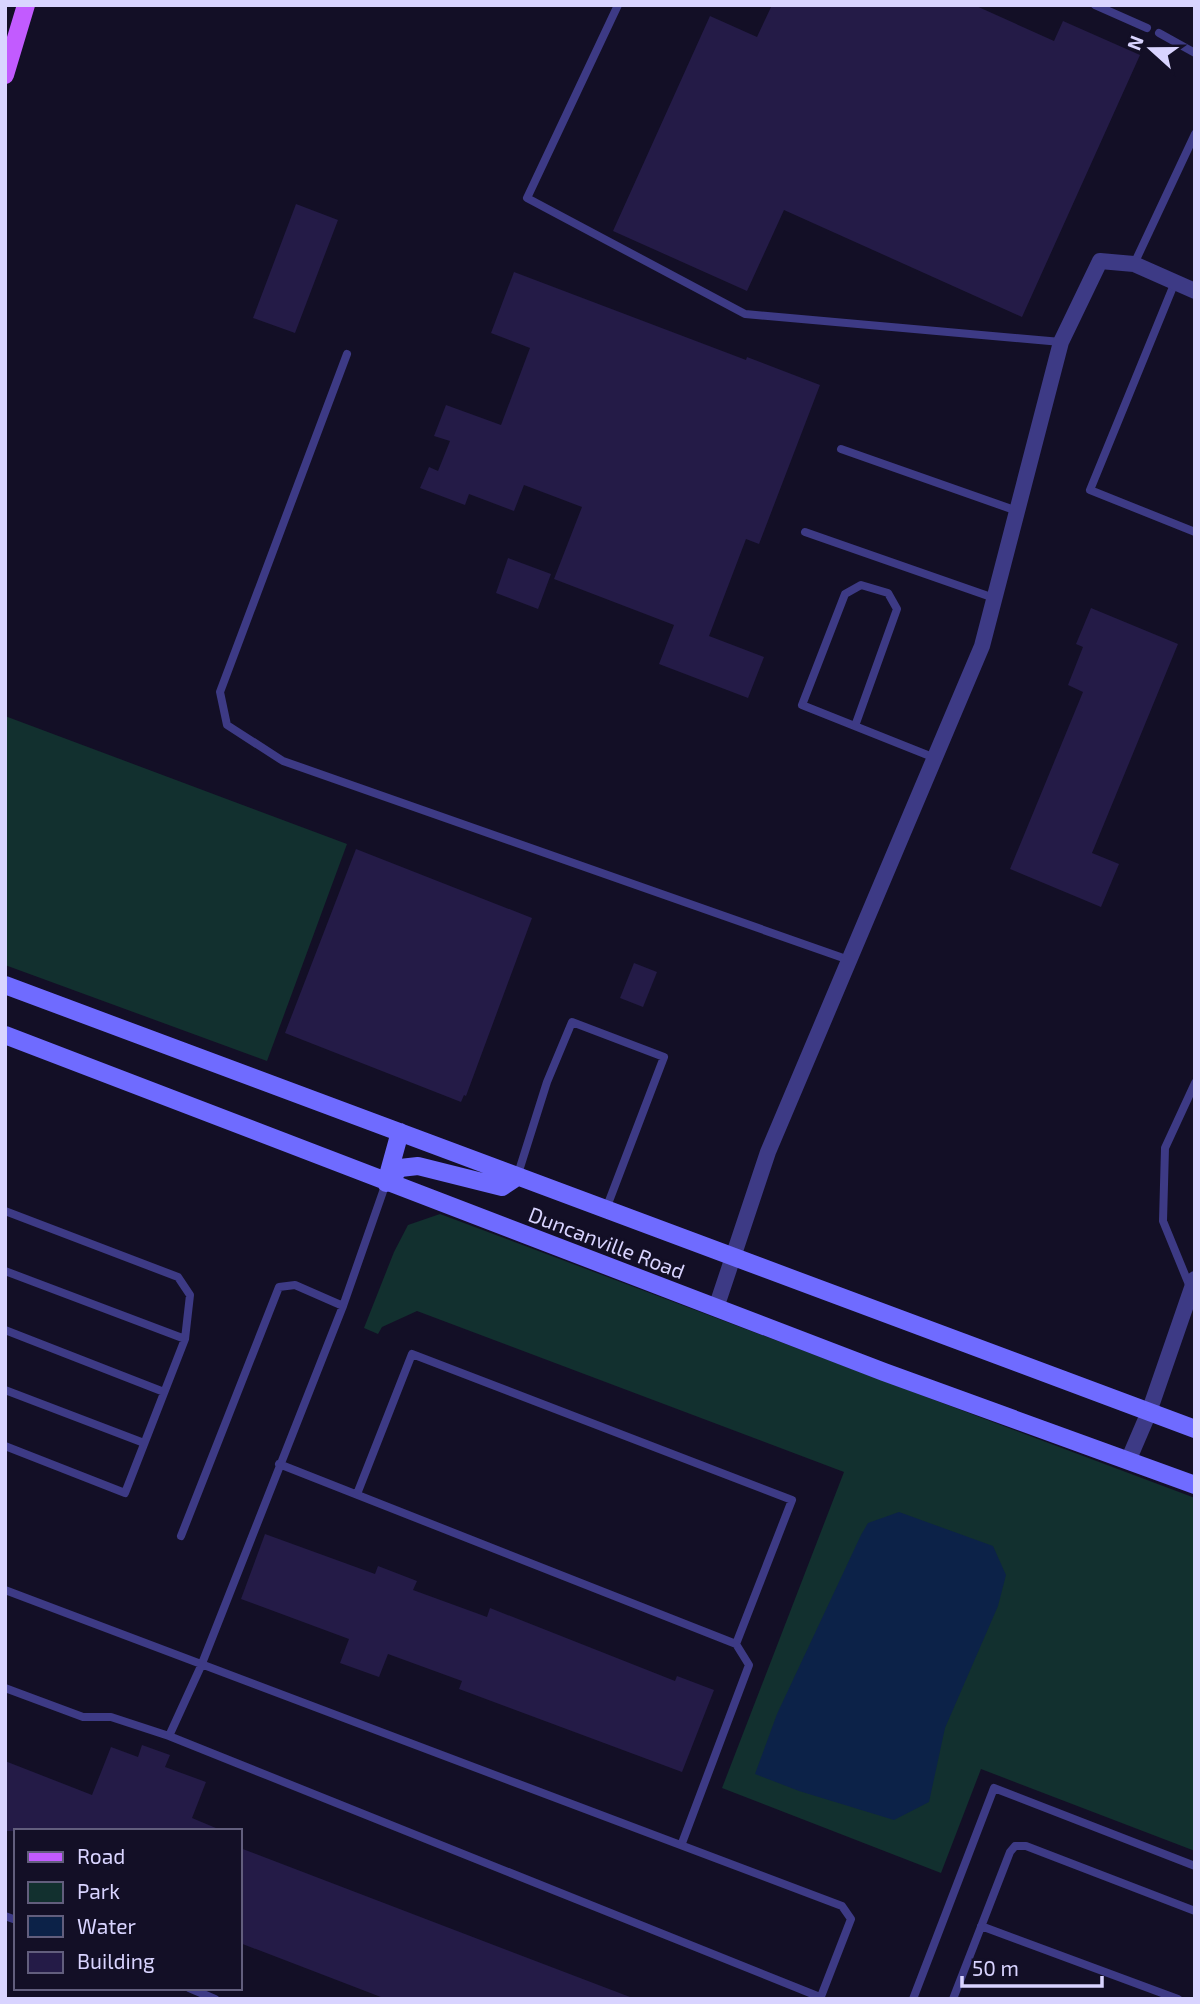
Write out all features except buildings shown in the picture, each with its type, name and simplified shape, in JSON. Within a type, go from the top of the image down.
[{"type":"main road","points":[[5,75],[26,5]]},
{"type":"main road","name":"Duncanville Road","points":[[5,985],[1195,1429]]},
{"type":"main road","name":"Duncanville Road","points":[[5,1035],[716,1308],[1195,1485]]},
{"type":"main road","points":[[386,1183],[400,1132]]},
{"type":"main road","points":[[386,1183],[400,1168],[418,1166],[502,1187],[517,1177]]},
{"type":"street","points":[[716,1308],[736,1258],[768,1152],[982,646],[1060,342],[1100,261],[1134,264],[1195,291]]},
{"type":"street","points":[[1128,1461],[1149,1412],[1193,1284]]},
{"type":"lane","points":[[618,5],[527,198],[745,314],[1060,342]]},
{"type":"lane","points":[[1095,5],[1147,28]]},
{"type":"lane","points":[[1159,33],[1195,53]]},
{"type":"lane","points":[[1134,264],[1195,134]]},
{"type":"lane","points":[[1175,282],[1090,490],[1195,532]]},
{"type":"lane","points":[[347,354],[220,692],[227,725],[283,761],[849,960]]},
{"type":"lane","points":[[841,449],[1017,511]]},
{"type":"lane","points":[[805,532],[994,598]]},
{"type":"lane","points":[[855,726],[897,609],[888,593],[861,585],[845,594],[802,705],[934,758]]},
{"type":"lane","points":[[517,1177],[547,1082],[572,1022],[664,1057],[606,1209]]},
{"type":"lane","points":[[1193,1284],[1163,1222],[1165,1148],[1195,1083]]},
{"type":"lane","points":[[169,1736],[201,1666],[343,1306],[386,1183]]},
{"type":"lane","points":[[5,1211],[178,1277],[190,1295],[185,1339],[125,1493],[5,1447]]},
{"type":"lane","points":[[5,1271],[185,1339]]},
{"type":"lane","points":[[181,1536],[279,1287],[295,1284],[343,1306]]},
{"type":"lane","points":[[5,1330],[164,1392]]},
{"type":"lane","points":[[357,1494],[412,1354],[792,1500],[736,1644]]},
{"type":"lane","points":[[5,1390],[144,1443]]},
{"type":"lane","points":[[279,1464],[736,1644],[749,1665],[681,1843]]},
{"type":"lane","points":[[5,1590],[201,1666],[681,1843],[842,1906],[851,1919],[820,1998],[169,1736],[111,1717],[83,1717],[5,1688]]},
{"type":"lane","points":[[913,1999],[994,1788],[1195,1866]]},
{"type":"lane","points":[[953,1999],[1010,1852],[1015,1846],[1026,1846],[1195,1911]]},
{"type":"lane","points":[[981,1926],[1178,1999]]},
{"type":"lane","points":[[194,1990],[215,1999]]},
{"type":"green space","points":[[5,716],[347,844],[267,1061],[5,965]]},
{"type":"green space","points":[[440,1214],[1195,1498],[1195,1851],[981,1769],[941,1873],[722,1788],[844,1472],[417,1311],[382,1327],[378,1334],[364,1328],[394,1252],[408,1225]]},
{"type":"water","points":[[899,1512],[993,1546],[1006,1575],[998,1606],[945,1728],[929,1802],[894,1820],[799,1791],[755,1774],[777,1714],[861,1535],[868,1523]]}]
